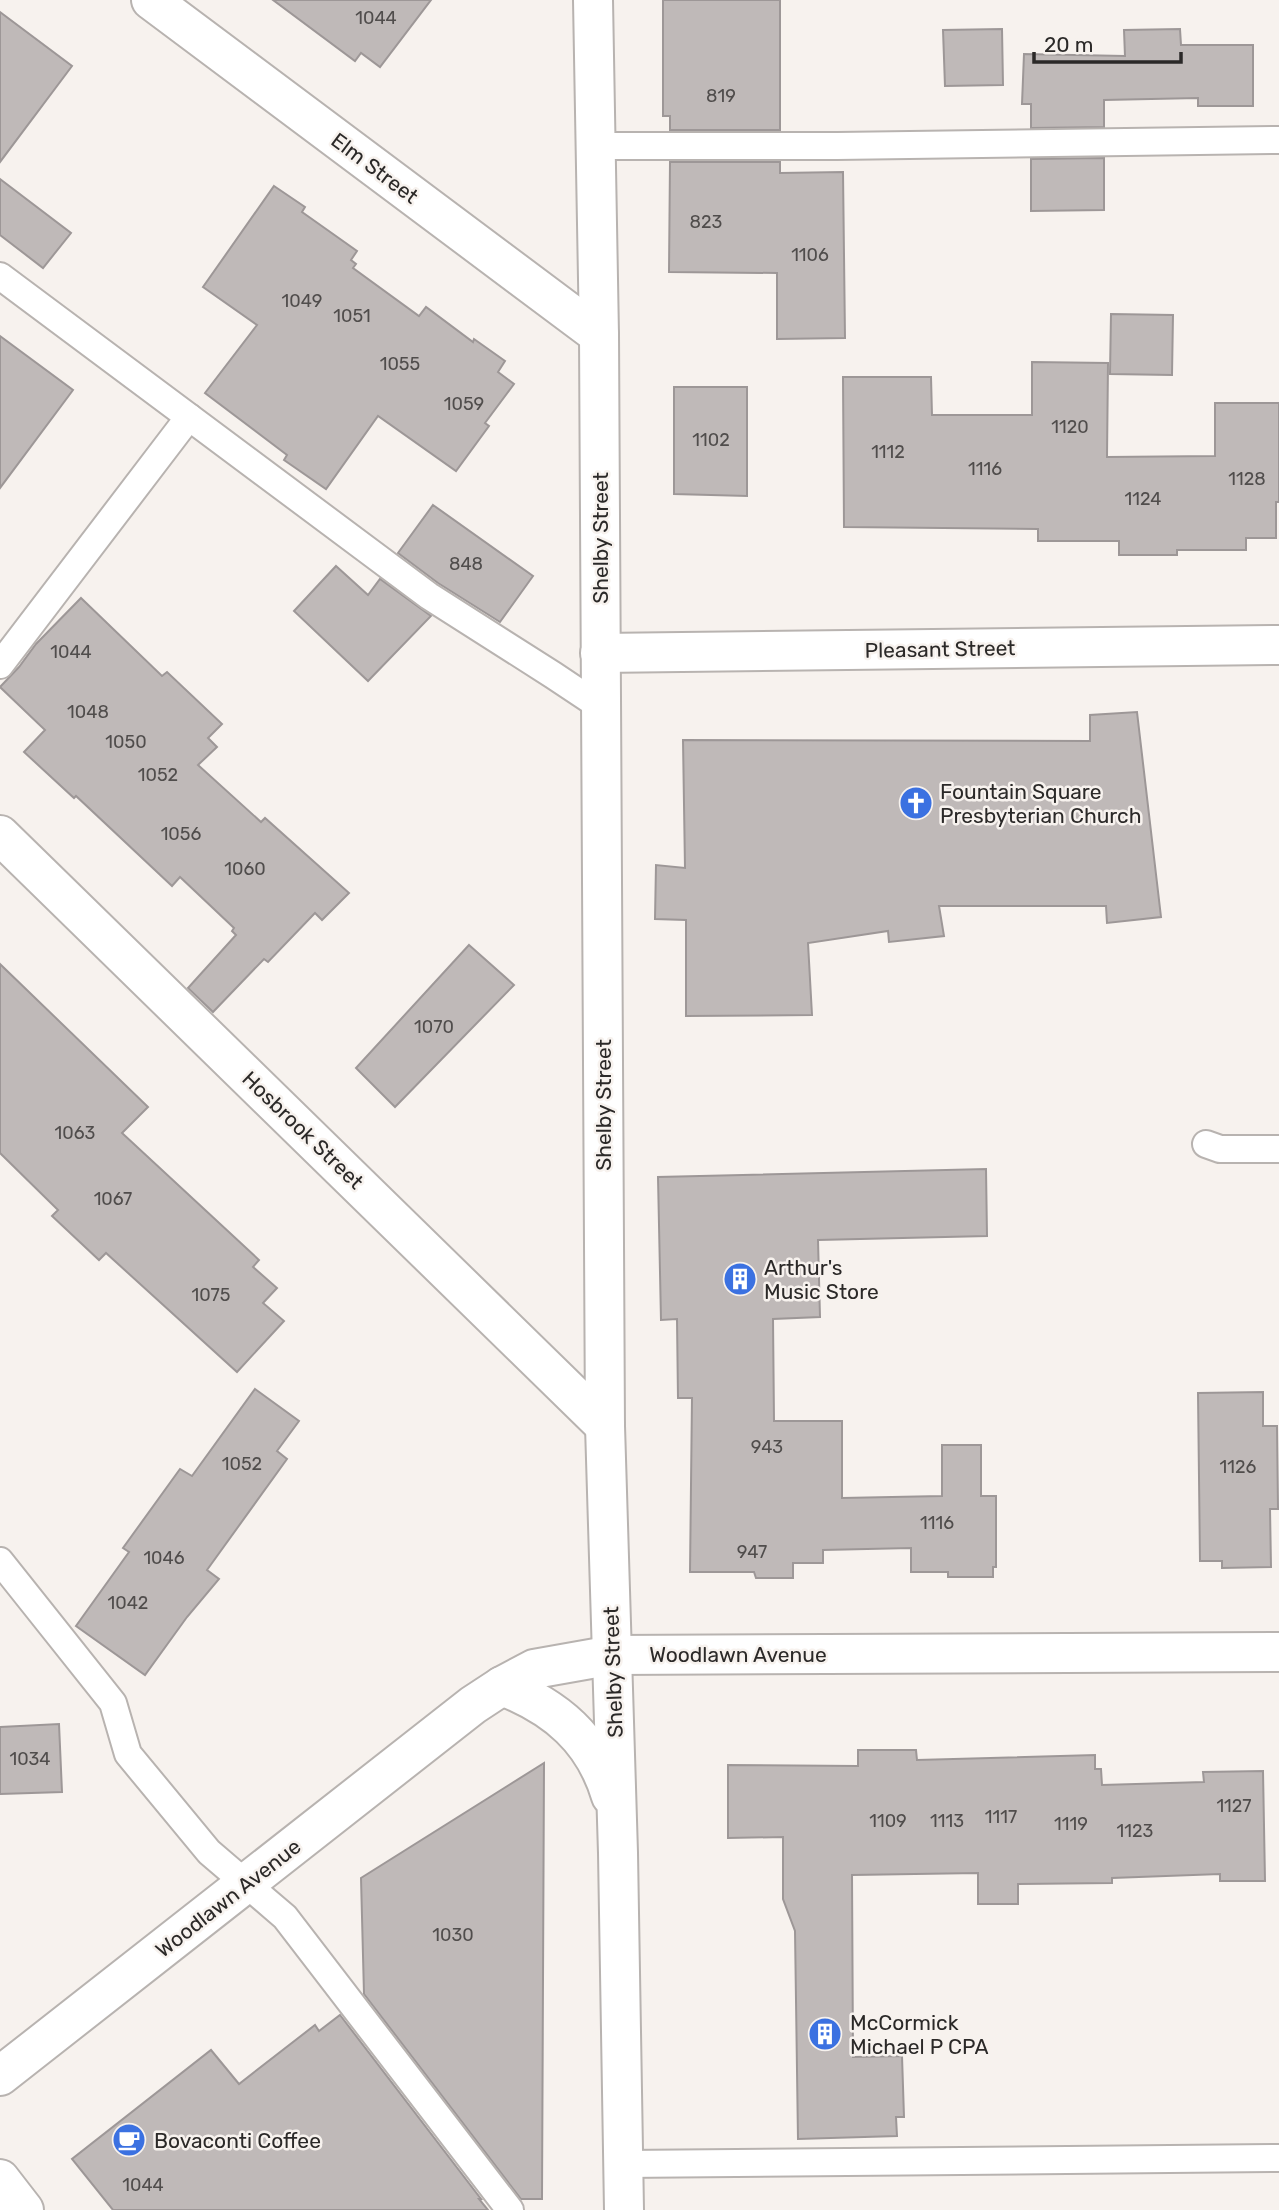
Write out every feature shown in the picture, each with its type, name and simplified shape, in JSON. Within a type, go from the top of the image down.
[{"type":"street","name":"Elm Street","points":[[152,0],[599,335]]},
{"type":"street","name":"Shelby Street","points":[[593,0],[599,335],[605,1426],[617,1815],[624,2210]]},
{"type":"street","name":"Pleasant Street","points":[[600,653],[1279,645]]},
{"type":"street","name":"Hosbrook Street","points":[[0,835],[605,1426]]},
{"type":"street","name":"Woodlawn Avenue","points":[[0,2076],[473,1705],[534,1669],[613,1655],[1279,1652]]},
{"type":"street","points":[[502,1686],[529,1697],[556,1714],[582,1739],[606,1778],[617,1815]]},
{"type":"street","points":[[0,2179],[24,2210]]},
{"type":"lane","points":[[596,146],[837,146],[1279,140]]},
{"type":"lane","points":[[0,276],[429,596],[601,707]]},
{"type":"lane","points":[[0,664],[189,417]]},
{"type":"lane","points":[[1206,1144],[1220,1149],[1279,1150]]},
{"type":"lane","points":[[0,1561],[114,1703],[128,1754],[209,1852],[285,1917],[510,2210]]},
{"type":"lane","points":[[623,2164],[1279,2158]]},
{"type":"building","points":[[273,0],[431,0],[380,67],[361,53],[355,61]]},
{"type":"building","points":[[663,0],[780,0],[780,130],[670,130],[670,116],[663,116]]},
{"type":"building","points":[[0,12],[72,66],[0,162]]},
{"type":"building","points":[[1002,29],[1003,85],[945,86],[943,30]]},
{"type":"building","points":[[1180,29],[1181,45],[1253,45],[1253,106],[1198,106],[1198,98],[1104,100],[1104,127],[1031,128],[1031,104],[1022,104],[1024,54],[1125,56],[1124,30]]},
{"type":"building","points":[[1104,158],[1104,210],[1031,211],[1031,159]]},
{"type":"building","points":[[670,162],[780,162],[780,173],[843,172],[845,338],[777,339],[777,273],[669,272]]},
{"type":"building","points":[[0,179],[71,233],[43,268],[0,235]]},
{"type":"building","points":[[274,186],[305,207],[302,212],[357,251],[351,260],[356,264],[353,268],[419,316],[426,307],[473,342],[474,339],[505,361],[498,372],[514,384],[485,423],[489,426],[456,471],[378,416],[326,489],[284,460],[287,455],[205,393],[257,325],[203,287]]},
{"type":"building","points":[[1111,314],[1173,315],[1172,375],[1110,374]]},
{"type":"building","points":[[0,336],[73,390],[0,488]]},
{"type":"building","points":[[1032,362],[1108,363],[1107,457],[1215,456],[1215,403],[1279,403],[1279,502],[1276,502],[1276,538],[1246,538],[1246,550],[1177,550],[1177,555],[1119,555],[1119,541],[1038,541],[1038,529],[844,527],[843,377],[931,377],[932,415],[1032,415]]},
{"type":"building","points":[[674,387],[747,387],[747,496],[674,494]]},
{"type":"building","points":[[433,505],[533,576],[500,622],[438,583],[398,553]]},
{"type":"building","points":[[336,566],[368,595],[380,579],[431,616],[368,681],[294,611]]},
{"type":"building","points":[[81,598],[162,676],[167,672],[222,724],[208,738],[217,747],[198,765],[261,822],[265,818],[349,893],[322,920],[315,913],[268,962],[264,959],[213,1012],[188,988],[236,935],[232,931],[234,928],[180,877],[172,886],[76,796],[74,798],[24,752],[45,730],[0,687],[36,644]]},
{"type":"building","name":"Fountain Square Presbyterian Church","points":[[1137,712],[1161,917],[1107,923],[1106,906],[939,906],[944,936],[889,942],[888,931],[808,943],[812,1015],[686,1016],[686,920],[655,919],[656,865],[685,868],[683,740],[1090,741],[1090,715]]},
{"type":"building","points":[[469,945],[514,985],[395,1107],[356,1068]]},
{"type":"building","points":[[0,964],[148,1107],[122,1133],[259,1260],[253,1267],[277,1288],[263,1303],[284,1321],[237,1372],[106,1253],[99,1260],[52,1216],[58,1210],[0,1153]]},
{"type":"building","points":[[986,1169],[987,1236],[818,1240],[820,1317],[773,1319],[774,1421],[842,1421],[842,1498],[942,1496],[942,1445],[981,1445],[981,1496],[996,1496],[996,1567],[993,1567],[993,1577],[948,1577],[948,1572],[911,1572],[911,1548],[823,1550],[823,1563],[793,1563],[793,1578],[756,1578],[754,1572],[690,1572],[692,1398],[678,1398],[677,1319],[661,1320],[658,1177]]},
{"type":"building","points":[[255,1389],[299,1421],[277,1451],[287,1459],[207,1570],[219,1579],[187,1617],[145,1675],[76,1626],[129,1552],[123,1548],[180,1469],[192,1476]]},
{"type":"building","points":[[1263,1392],[1263,1426],[1277,1426],[1278,1509],[1270,1509],[1271,1567],[1222,1568],[1222,1561],[1200,1561],[1198,1393]]},
{"type":"building","points":[[59,1724],[62,1792],[0,1794],[0,1727]]},
{"type":"building","points":[[858,1750],[916,1750],[917,1760],[1095,1755],[1095,1769],[1101,1769],[1102,1785],[1204,1782],[1203,1772],[1263,1771],[1265,1881],[1220,1881],[1220,1874],[1112,1878],[1112,1883],[1018,1884],[1018,1904],[978,1904],[978,1873],[852,1875],[853,2057],[902,2056],[904,2117],[896,2117],[897,2136],[798,2139],[795,1931],[783,1899],[783,1837],[728,1838],[728,1765],[858,1766]]},
{"type":"building","points":[[544,1763],[542,2199],[521,2199],[364,1994],[361,1878]]},
{"type":"building","points":[[340,2015],[488,2210],[113,2210],[72,2159],[211,2050],[239,2084],[315,2025],[319,2031]]},
{"type":"place","name":"Fountain Square Presbyterian Church","points":[[916,803]]},
{"type":"place","name":"Arthur's Music Store","points":[[740,1279]]},
{"type":"place","name":"McCormick Michael P CPA","points":[[825,2034]]},
{"type":"place","name":"Bovaconti Coffee","points":[[129,2140]]}]
